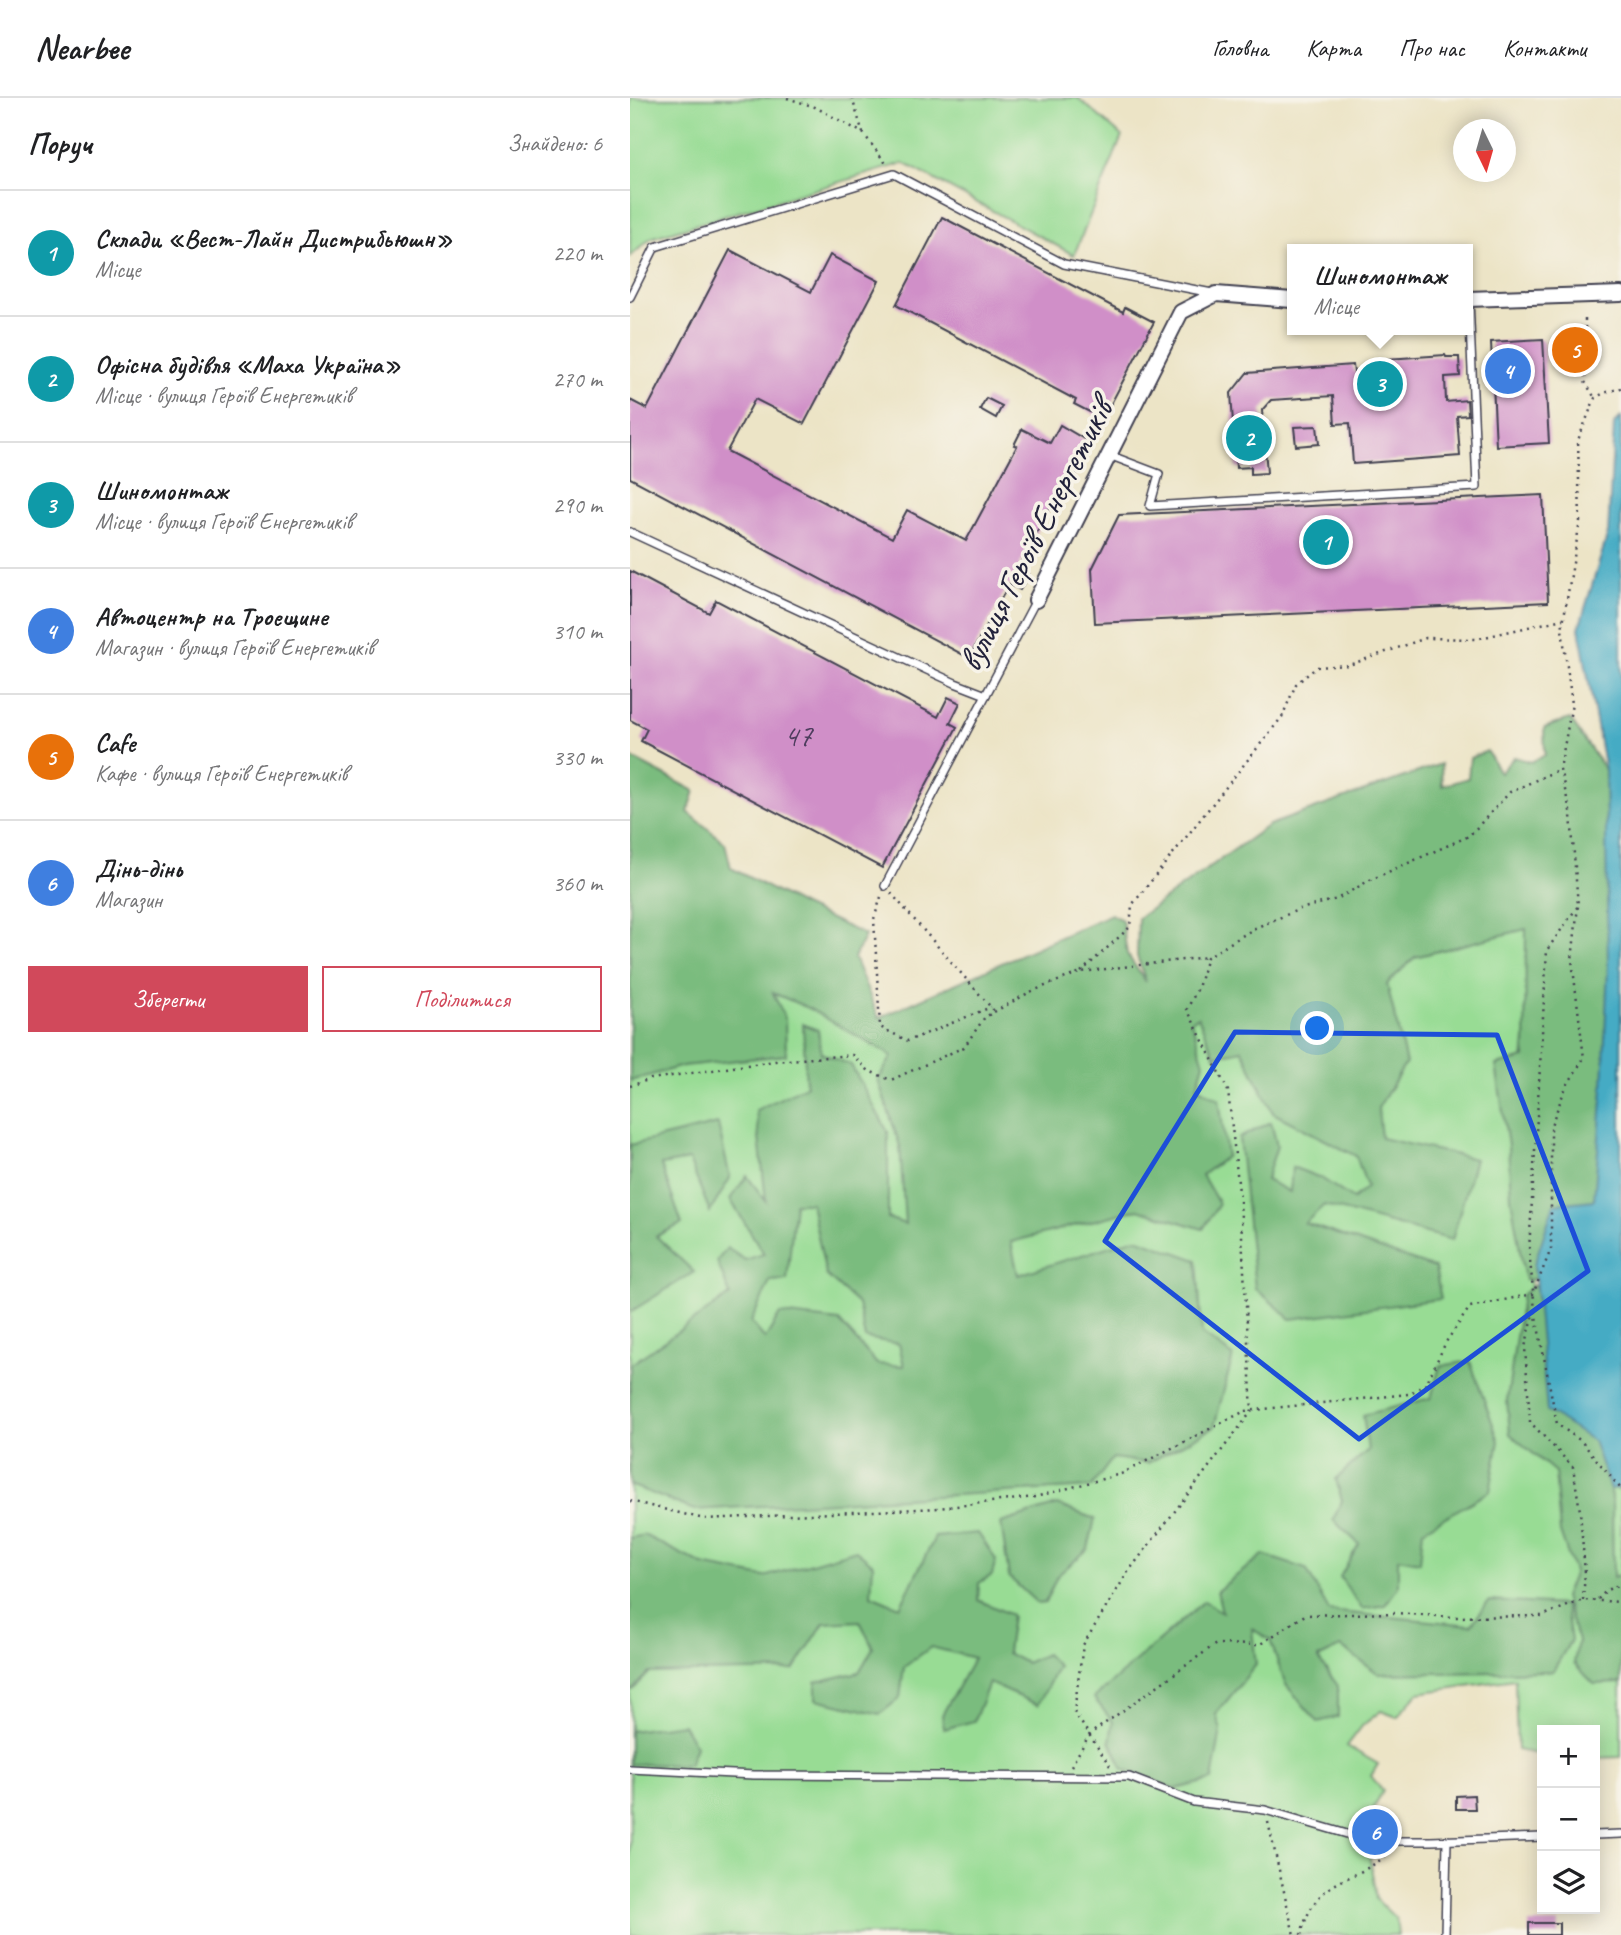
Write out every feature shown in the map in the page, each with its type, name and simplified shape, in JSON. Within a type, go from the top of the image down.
[{"type":"street","points":[[1216,293],[1287,299]]},
{"type":"street","name":"вулиця Героїв Енергетиків","points":[[1036,600],[1181,312],[1216,293]]},
{"type":"street","points":[[1473,299],[1621,295]]},
{"type":"lane","points":[[630,297],[656,247],[894,174],[1063,264],[1216,293]]},
{"type":"lane","points":[[1109,455],[1160,474],[1150,506],[1477,487],[1470,335]]},
{"type":"lane","points":[[630,532],[986,695]]},
{"type":"lane","name":"вулиця Героїв Енергетиків","points":[[885,886],[1036,600]]},
{"type":"lane","points":[[630,1769],[754,1775],[1129,1777],[1194,1802],[1265,1810],[1371,1841],[1537,1837]]},
{"type":"lane","points":[[1431,1841],[1432,1832]]},
{"type":"lane","points":[[1600,1835],[1621,1834]]},
{"type":"lane","points":[[1445,1935],[1447,1840]]},
{"type":"path","points":[[786,98],[816,107],[863,133]]},
{"type":"path","points":[[852,98],[863,133],[894,174]]},
{"type":"path","points":[[1585,319],[1584,382],[1595,398]]},
{"type":"path","points":[[1533,1294],[1551,1249],[1551,1125],[1566,1087],[1584,1058],[1572,960],[1578,906],[1572,815],[1560,769],[1572,704],[1562,629],[1580,521],[1578,440],[1595,398],[1621,388]]},
{"type":"path","points":[[1081,972],[1130,928],[1132,905],[1282,717],[1296,684],[1317,667],[1349,665],[1426,638],[1476,639],[1563,619]]},
{"type":"path","points":[[630,1086],[651,1079],[775,1061],[852,1055],[869,1071],[891,1080],[964,1047],[985,1017],[1030,992],[1081,972],[1208,957],[1255,928],[1300,909],[1337,900],[1370,880],[1469,836],[1510,792],[1560,769]]},
{"type":"path","points":[[885,886],[995,1012]]},
{"type":"path","points":[[885,886],[874,919],[880,1027],[908,1041],[991,1007]]},
{"type":"path","points":[[1578,906],[1547,950],[1529,1250],[1535,1310],[1557,1424],[1581,1441],[1621,1489]]},
{"type":"path","points":[[1117,1777],[1074,1712],[1083,1645],[1128,1572],[1252,1410],[1240,1201],[1228,1091],[1187,1009],[1198,988],[1208,957]]},
{"type":"path","points":[[630,1501],[704,1519],[939,1508],[1035,1497],[1121,1474],[1252,1410],[1409,1394],[1426,1384],[1446,1342],[1470,1307],[1533,1294]]},
{"type":"path","points":[[1535,1310],[1525,1347],[1530,1422],[1573,1467],[1585,1573],[1583,1601]]},
{"type":"path","points":[[1596,1601],[1607,1590],[1621,1584]]},
{"type":"path","points":[[1065,1777],[1090,1734],[1216,1644],[1259,1645],[1305,1615],[1395,1613],[1453,1617],[1542,1616],[1583,1601],[1621,1602]]},
{"type":"path","points":[[1265,1810],[1294,1935]]},
{"type":"path","points":[[1301,1935],[1305,1916],[1329,1885],[1378,1863],[1404,1840]]},
{"type":"highlighted area","points":[[1235,1032],[1497,1035],[1588,1271],[1359,1439],[1105,1241]]},
{"type":"green space","points":[[630,98],[1078,98],[1122,136],[1074,255],[904,163],[651,238],[630,257]]},
{"type":"green space","points":[[1570,719],[1605,770],[1621,856],[1621,1163],[1558,1278],[1525,1280],[1511,1198],[1508,1146],[1496,1065],[1525,1058],[1526,929],[1415,957],[1387,984],[1406,1063],[1378,1108],[1381,1138],[1475,1159],[1452,1240],[1324,1205],[1305,1223],[1435,1268],[1441,1299],[1291,1319],[1255,1288],[1239,1138],[1271,1122],[1277,1146],[1266,1180],[1290,1192],[1292,1167],[1321,1178],[1353,1199],[1367,1187],[1356,1156],[1273,1113],[1242,1050],[1215,1056],[1198,1017],[1191,1021],[1204,1063],[1197,1087],[1219,1099],[1227,1156],[1202,1175],[1219,1204],[1203,1229],[1138,1209],[1011,1242],[1018,1275],[1136,1238],[1197,1260],[1202,1334],[1233,1356],[1214,1427],[1148,1463],[1113,1458],[1091,1487],[694,1510],[630,1485],[630,1365],[730,1295],[717,1261],[727,1248],[745,1260],[764,1254],[730,1199],[747,1176],[766,1201],[756,1110],[806,1086],[803,1024],[818,1030],[821,1053],[851,1065],[888,1132],[888,1218],[905,1224],[900,1146],[878,1080],[892,1056],[806,1007],[773,993],[785,1018],[786,1055],[683,1066],[630,1081],[630,757],[695,791],[688,812],[725,843],[731,868],[865,935],[854,958],[879,1018],[1111,914],[1122,920],[1127,954],[1146,982],[1137,956],[1138,918],[1269,825],[1441,764],[1442,786],[1468,778],[1470,758],[1487,751],[1500,773],[1514,757],[1531,762],[1545,755],[1544,728]],"holes":[[[795,1203],[811,1203],[826,1275],[858,1304],[865,1338],[899,1344],[904,1366],[877,1364],[839,1321],[780,1314],[765,1339],[751,1322],[770,1281],[787,1280]]]},
{"type":"green space","points":[[1542,855],[1518,1115],[1539,1420],[1595,1484],[1621,1490],[1621,1757],[1600,1758],[1600,1725],[1537,1725],[1537,1754],[1517,1750],[1515,1679],[1418,1693],[1397,1717],[1381,1711],[1363,1725],[1347,1746],[1378,1764],[1371,1776],[1383,1791],[1360,1830],[1369,1853],[1376,1899],[1396,1919],[1398,1935],[630,1935],[630,982],[723,913],[913,1049]]},
{"type":"green space","points":[[718,1124],[730,1178],[710,1212],[689,1160],[661,1165],[682,1224],[656,1236],[694,1272],[630,1312],[630,1145]]},
{"type":"green space","points":[[1533,1285],[1549,1298],[1596,1435],[1612,1496],[1613,1578],[1621,1574],[1621,1683],[1594,1684],[1574,1663],[1578,1641],[1564,1597],[1574,1572],[1560,1532],[1555,1472],[1510,1434],[1507,1400],[1522,1295]]},
{"type":"green space","points":[[1470,1361],[1499,1441],[1490,1491],[1423,1530],[1420,1562],[1398,1558],[1398,1587],[1385,1605],[1362,1609],[1340,1577],[1359,1544],[1333,1520],[1342,1501],[1336,1479],[1368,1450],[1363,1415],[1431,1398],[1440,1366]]},
{"type":"green space","points":[[1057,1505],[1095,1519],[1088,1549],[1057,1576],[1045,1603],[1038,1604],[1009,1577],[1001,1523]]},
{"type":"green space","points":[[978,1533],[996,1560],[992,1575],[979,1583],[978,1600],[1012,1615],[1007,1653],[1026,1663],[1046,1654],[1058,1666],[1038,1705],[989,1683],[974,1721],[944,1729],[942,1715],[974,1658],[931,1647],[904,1667],[900,1698],[880,1714],[816,1699],[816,1682],[859,1672],[873,1648],[860,1621],[824,1623],[794,1670],[649,1673],[630,1690],[630,1538],[644,1535],[703,1565],[764,1577],[856,1550],[873,1564],[871,1595],[900,1607],[935,1537]]},
{"type":"green space","points":[[1263,1555],[1306,1569],[1329,1611],[1471,1625],[1489,1601],[1565,1605],[1571,1640],[1553,1671],[1379,1674],[1341,1647],[1318,1658],[1338,1686],[1338,1717],[1318,1722],[1286,1685],[1270,1640],[1252,1629],[1256,1665],[1216,1714],[1221,1730],[1212,1780],[1176,1789],[1123,1769],[1110,1741],[1113,1722],[1094,1698],[1204,1601],[1222,1612],[1217,1591]]},
{"type":"green space","points":[[683,1724],[696,1746],[689,1765],[630,1764],[630,1731]]},
{"type":"water","points":[[1621,417],[1621,1488],[1610,1489],[1593,1441],[1547,1411],[1534,1265],[1554,1204],[1594,1200],[1603,1087],[1608,964],[1605,770],[1579,628],[1608,533],[1614,424]]},
{"type":"building","points":[[942,217],[1123,312],[1125,307],[1154,322],[1103,419],[1074,404],[1076,400],[896,305]]},
{"type":"building","points":[[730,250],[811,292],[830,255],[879,281],[804,424],[755,399],[727,451],[892,538],[907,510],[966,541],[1017,446],[1014,445],[1022,429],[1050,443],[1060,425],[1089,442],[1075,476],[1068,473],[1018,568],[1029,574],[1020,590],[1009,584],[969,658],[630,478],[630,400],[647,409]]},
{"type":"building","points":[[1543,339],[1549,443],[1496,446],[1491,342]]},
{"type":"building","points":[[1445,355],[1459,357],[1460,376],[1445,377],[1446,402],[1467,400],[1468,415],[1457,416],[1460,456],[1353,464],[1350,423],[1335,424],[1333,396],[1271,400],[1262,410],[1267,473],[1251,474],[1251,467],[1236,468],[1231,393],[1247,373],[1353,365],[1354,372],[1360,371],[1361,381],[1388,379],[1387,359]]},
{"type":"building","points":[[986,398],[1002,406],[996,418],[980,409]]},
{"type":"building","points":[[1317,426],[1319,444],[1296,446],[1294,427]]},
{"type":"building","points":[[1543,495],[1548,602],[1095,623],[1092,569],[1119,515]]},
{"type":"building","points":[[630,571],[709,613],[716,600],[938,717],[948,697],[960,703],[950,723],[957,727],[882,868],[641,741],[647,729],[630,720]]},
{"type":"building","points":[[1474,1795],[1475,1809],[1456,1809],[1456,1796]]},
{"type":"building","points":[[1529,1923],[1559,1923],[1559,1935],[1529,1935]]},
{"type":"place","name":"Cafe","points":[[1575,350]]},
{"type":"place","name":"Автоцентр на Троещине","points":[[1508,371]]},
{"type":"place","name":"Шиномонтаж","points":[[1380,384]]},
{"type":"place","name":"Офісна будівля «Маха Україна»","points":[[1249,438]]},
{"type":"place","name":"Склади «Вест-Лайн Дистрибьюшн»","points":[[1326,542]]},
{"type":"place","name":"Дінь-дінь","points":[[1375,1832]]}]
